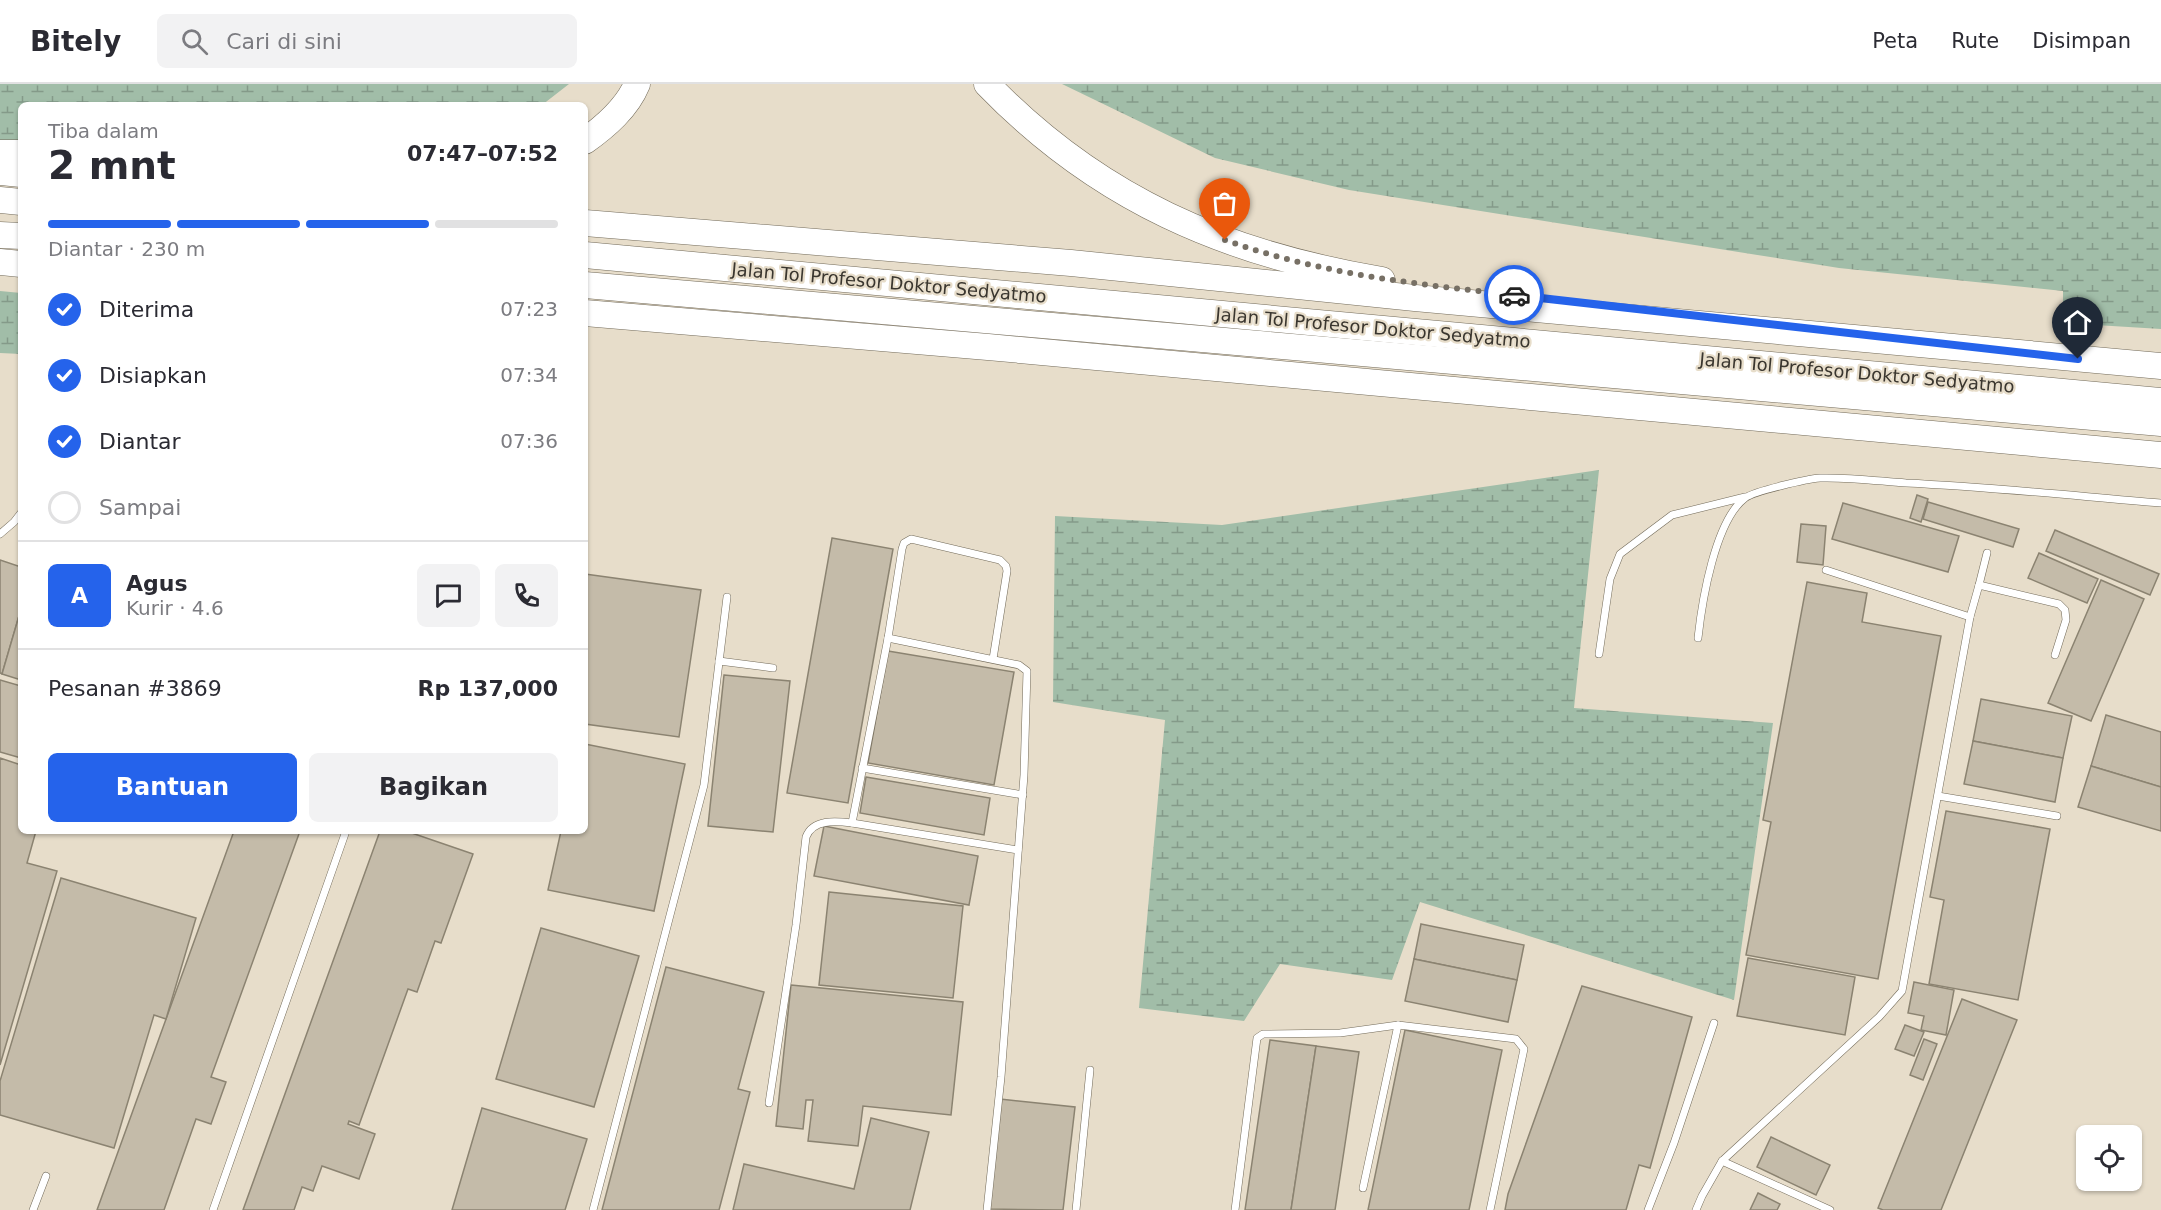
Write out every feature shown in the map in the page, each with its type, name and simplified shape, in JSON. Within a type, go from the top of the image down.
[{"type":"highway","points":[[588,139],[604,127],[633,94],[637,84]]},
{"type":"highway","points":[[987,84],[1011,109],[1052,145],[1100,179],[1208,234],[1250,249],[1323,269],[1381,280],[2078,359]]},
{"type":"highway","points":[[0,153],[18,153]]},
{"type":"highway","points":[[0,172],[18,174]]},
{"type":"highway","points":[[0,200],[18,202]]},
{"type":"highway","name":"Jalan Tol Profesor Doktor Sedyatmo","points":[[588,223],[1071,263],[1403,297],[2161,366]]},
{"type":"highway","points":[[0,234],[18,236]]},
{"type":"highway","name":"Jalan Tol Profesor Doktor Sedyatmo","points":[[588,255],[2161,401]]},
{"type":"highway","points":[[0,262],[18,264]]},
{"type":"highway","name":"Jalan Tol Profesor Doktor Sedyatmo","points":[[588,285],[2161,423]]},
{"type":"highway","points":[[588,313],[2161,455]]},
{"type":"lane","points":[[1599,654],[1610,579],[1620,554],[1672,515],[1746,497],[1790,483],[1820,478],[1927,484],[2161,503]]},
{"type":"lane","points":[[1698,638],[1711,566],[1728,518],[1746,497]]},
{"type":"lane","points":[[0,534],[18,517]]},
{"type":"lane","points":[[852,823],[904,543],[911,539],[999,560],[1006,566],[993,659]]},
{"type":"lane","points":[[1696,1210],[1722,1161],[1879,1017],[1902,991],[1970,617],[1987,554]]},
{"type":"lane","points":[[1826,570],[1970,617]]},
{"type":"lane","points":[[1979,585],[2059,604],[2065,609],[2066,620],[2055,656]]},
{"type":"lane","points":[[593,1210],[704,786],[727,597]]},
{"type":"lane","points":[[888,638],[1019,665],[1027,671],[1023,795],[1001,1077],[987,1210]]},
{"type":"lane","points":[[719,661],[773,668]]},
{"type":"lane","points":[[861,768],[1023,795]]},
{"type":"lane","points":[[1938,796],[2057,816]]},
{"type":"lane","points":[[769,1103],[796,926],[806,837],[812,826],[852,823],[1018,850]]},
{"type":"lane","points":[[213,1210],[345,834]]},
{"type":"lane","points":[[1648,1210],[1674,1143],[1714,1023]]},
{"type":"lane","points":[[1364,1188],[1398,1025]]},
{"type":"lane","points":[[1235,1210],[1257,1038],[1263,1034],[1340,1033],[1398,1025],[1516,1039],[1524,1049],[1490,1210]]},
{"type":"lane","points":[[1076,1210],[1090,1070]]},
{"type":"lane","points":[[1722,1161],[1830,1210]]},
{"type":"lane","points":[[33,1210],[46,1176]]},
{"type":"green space","points":[[0,84],[569,84],[546,102],[18,102],[18,142],[0,141]]},
{"type":"green space","points":[[1062,84],[2161,84],[2161,329],[2063,323],[2063,291],[1839,268],[1349,190],[1215,158]]},
{"type":"green space","points":[[0,291],[18,293],[18,354],[0,353]]},
{"type":"green space","points":[[1599,470],[1574,708],[1773,723],[1734,1000],[1420,902],[1392,980],[1280,964],[1244,1021],[1139,1008],[1165,720],[1053,702],[1055,516],[1222,525]]},
{"type":"building","points":[[1917,495],[1928,499],[1921,522],[1910,518]]},
{"type":"building","points":[[1928,502],[2019,529],[2013,547],[1923,519]]},
{"type":"building","points":[[1843,503],[1959,536],[1948,572],[1832,539]]},
{"type":"building","points":[[1801,524],[1826,526],[1823,565],[1797,562]]},
{"type":"building","points":[[2055,530],[2159,574],[2150,595],[2046,551]]},
{"type":"building","points":[[832,538],[893,549],[848,803],[787,793]]},
{"type":"building","points":[[2039,553],[2098,579],[2087,603],[2028,578]]},
{"type":"building","points":[[0,560],[18,566],[18,619],[2,674],[0,673]]},
{"type":"building","points":[[588,574],[701,590],[679,737],[588,724]]},
{"type":"building","points":[[2101,580],[2144,599],[2091,721],[2048,703]]},
{"type":"building","points":[[1807,582],[1867,593],[1862,622],[1941,636],[1878,979],[1746,955],[1771,822],[1763,820]]},
{"type":"building","points":[[18,619],[18,679],[2,674]]},
{"type":"building","points":[[888,651],[1014,672],[994,785],[868,763]]},
{"type":"building","points":[[724,675],[790,681],[773,832],[708,826]]},
{"type":"building","points":[[0,680],[18,685],[18,757],[0,752]]},
{"type":"building","points":[[1981,699],[2072,716],[2063,758],[1973,741]]},
{"type":"building","points":[[2106,715],[2161,732],[2161,787],[2091,766]]},
{"type":"building","points":[[1973,741],[2063,758],[2055,802],[1964,784]]},
{"type":"building","points":[[588,745],[685,764],[654,911],[548,890],[560,834],[588,834]]},
{"type":"building","points":[[0,758],[18,764],[18,834],[35,834],[27,863],[57,871],[0,1065]]},
{"type":"building","points":[[2091,766],[2161,787],[2161,831],[2078,807]]},
{"type":"building","points":[[866,777],[990,798],[984,835],[860,813]]},
{"type":"building","points":[[1946,811],[2050,829],[2018,1000],[1929,984],[1944,900],[1930,897]]},
{"type":"building","points":[[824,826],[978,856],[969,905],[814,876]]},
{"type":"building","points":[[233,834],[299,834],[211,1077],[226,1082],[211,1124],[196,1119],[164,1210],[97,1210]]},
{"type":"building","points":[[379,834],[415,834],[473,854],[441,943],[435,941],[417,992],[408,989],[359,1125],[349,1121],[348,1124],[375,1134],[359,1179],[322,1166],[313,1191],[302,1187],[294,1210],[243,1210]]},
{"type":"building","points":[[61,878],[196,918],[166,1019],[154,1015],[114,1148],[0,1115],[0,1081]]},
{"type":"building","points":[[829,892],[963,906],[953,998],[819,985]]},
{"type":"building","points":[[1421,924],[1524,945],[1517,980],[1414,959]]},
{"type":"building","points":[[541,928],[639,956],[594,1107],[496,1079]]},
{"type":"building","points":[[1748,958],[1855,977],[1845,1035],[1737,1016]]},
{"type":"building","points":[[1414,959],[1517,980],[1508,1022],[1405,1001]]},
{"type":"building","points":[[666,967],[764,992],[738,1089],[750,1092],[719,1210],[602,1210]]},
{"type":"building","points":[[1914,982],[1954,990],[1946,1035],[1921,1030],[1924,1016],[1908,1013]]},
{"type":"building","points":[[791,985],[963,1002],[951,1115],[863,1106],[858,1146],[808,1141],[813,1100],[806,1100],[803,1129],[776,1126]]},
{"type":"building","points":[[1582,986],[1692,1017],[1650,1168],[1639,1165],[1626,1210],[1505,1210],[1508,1194]]},
{"type":"building","points":[[1962,999],[2017,1020],[1941,1210],[1883,1210],[1878,1208]]},
{"type":"building","points":[[1905,1025],[1924,1032],[1914,1056],[1895,1049]]},
{"type":"building","points":[[1405,1030],[1502,1050],[1469,1210],[1368,1210]]},
{"type":"building","points":[[1924,1039],[1937,1044],[1923,1080],[1910,1075]]},
{"type":"building","points":[[1270,1040],[1316,1046],[1291,1210],[1245,1210]]},
{"type":"building","points":[[1316,1046],[1359,1052],[1335,1210],[1291,1210]]},
{"type":"building","points":[[1000,1099],[1075,1107],[1063,1210],[987,1209]]},
{"type":"building","points":[[482,1108],[587,1139],[565,1210],[452,1210]]},
{"type":"building","points":[[871,1118],[929,1132],[910,1210],[733,1210],[744,1164],[854,1189]]},
{"type":"building","points":[[1771,1137],[1830,1165],[1816,1195],[1757,1167]]},
{"type":"building","points":[[1758,1193],[1780,1204],[1777,1210],[1750,1210]]},
{"type":"way so far","points":[[1225,240],[1260,253],[1323,269],[1381,280],[1514,295]]},
{"type":"route","points":[[1514,295],[2078,359]]}]
